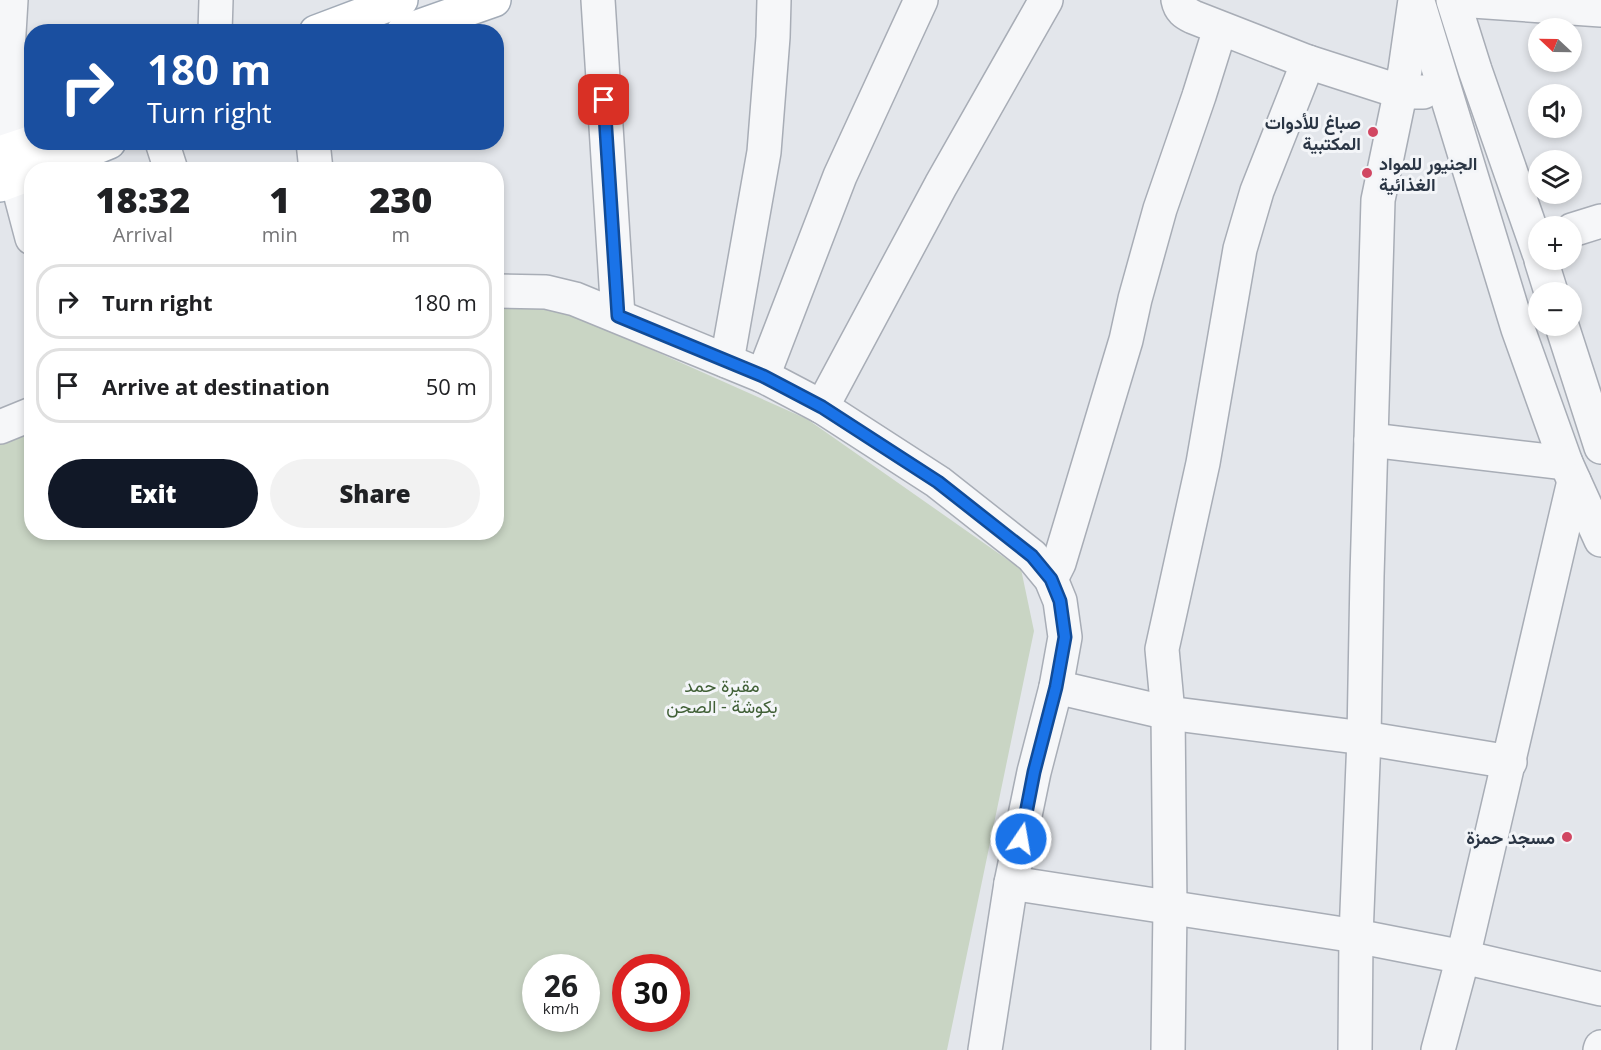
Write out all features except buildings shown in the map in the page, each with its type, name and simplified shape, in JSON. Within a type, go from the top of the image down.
[{"type":"main road","points":[[333,18],[401,0]]},
{"type":"main road","points":[[426,24],[494,0]]},
{"type":"main road","points":[[31,162],[78,150]]},
{"type":"street","points":[[10,0],[8,50],[19,165],[24,193]]},
{"type":"street","points":[[214,24],[216,0]]},
{"type":"street","points":[[598,0],[618,316]]},
{"type":"street","points":[[727,361],[764,152],[774,0]]},
{"type":"street","points":[[763,376],[840,176],[921,0]]},
{"type":"street","points":[[822,407],[941,185],[1046,0]]},
{"type":"street","points":[[1178,0],[1179,7],[1184,12],[1220,29],[1308,63],[1401,92],[1446,92]]},
{"type":"street","points":[[1355,1050],[1356,936],[1364,738],[1378,200],[1401,92],[1416,0]]},
{"type":"street","points":[[1416,0],[1518,329],[1570,472],[1601,540]]},
{"type":"street","points":[[1453,0],[1475,70],[1528,218]]},
{"type":"street","points":[[1458,0],[1601,10]]},
{"type":"street","points":[[1051,579],[1059,563],[1121,360],[1160,208],[1220,29]]},
{"type":"street","points":[[1168,1050],[1170,908],[1168,713],[1162,649],[1203,463],[1240,249],[1257,191],[1308,63]]},
{"type":"street","points":[[1582,227],[1601,221]]},
{"type":"street","points":[[504,291],[559,294],[763,376],[822,407],[938,482],[1032,556],[1051,579],[1060,601],[1065,637],[1056,687],[1034,772],[1011,883],[985,1050]]},
{"type":"street","points":[[1566,336],[1593,396],[1601,447]]},
{"type":"street","points":[[0,427],[24,417]]},
{"type":"street","points":[[1371,440],[1570,472]]},
{"type":"street","points":[[1438,1050],[1510,762],[1570,472]]},
{"type":"street","points":[[1056,687],[1168,713],[1364,738],[1510,762]]},
{"type":"street","points":[[1011,883],[1356,936],[1463,957],[1601,989]]},
{"type":"green space","name":"مقبرة حمد بكوشة - الصحن","points":[[504,307],[556,307],[807,419],[1021,569],[1034,631],[947,1050],[0,1050],[0,437],[24,427],[24,540],[504,540]]},
{"type":"place","name":"صباغ للأدوات المكتبية","points":[[1373,132]]},
{"type":"place","name":"الجنيور للمواد الغذائية","points":[[1367,173]]},
{"type":"place","name":"مسجد حمزة","points":[[1567,837]]},
{"type":"route","points":[[604,100],[618,316],[763,376],[822,407],[938,482],[1032,556],[1051,579],[1060,601],[1065,637],[1056,687],[1034,772],[1021,839]]}]
